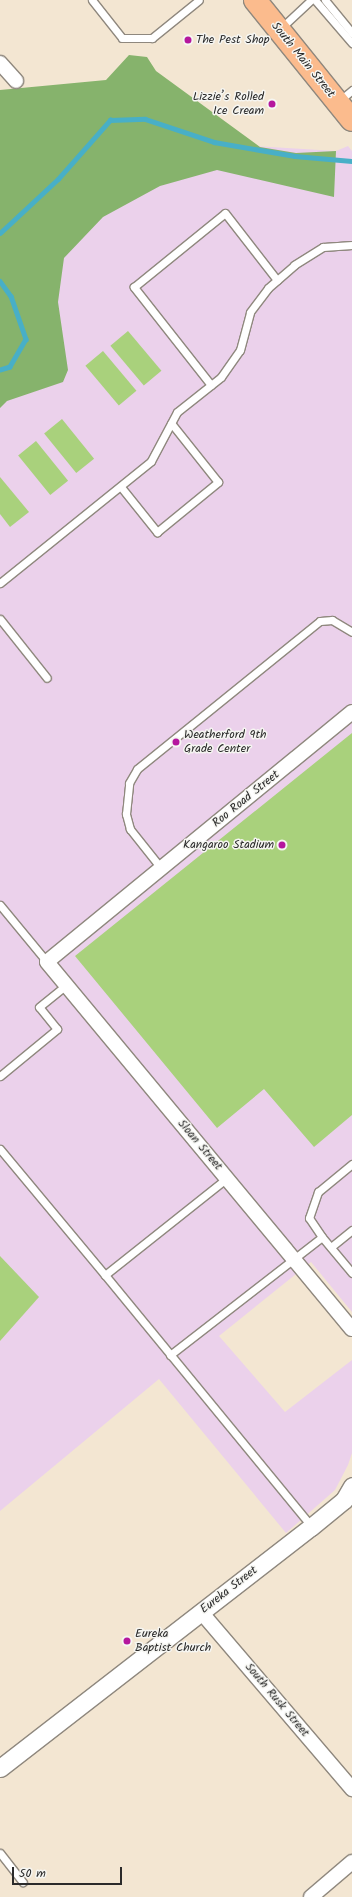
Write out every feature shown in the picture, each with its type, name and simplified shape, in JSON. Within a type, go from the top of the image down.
[{"type":"main road","name":"South Main Street","points":[[255,0],[279,30],[345,96],[352,120]]},
{"type":"street","points":[[0,63],[16,81]]},
{"type":"street","name":"Roo Road Street","points":[[47,962],[352,712]]},
{"type":"street","name":"Sloan Street","points":[[47,962],[352,1329]]},
{"type":"street","name":"Eureka Street","points":[[0,1768],[311,1526],[349,1493]]},
{"type":"street","name":"South Rusk Street","points":[[201,1612],[352,1789]]},
{"type":"street","points":[[311,1897],[352,1862]]},
{"type":"lane","points":[[92,0],[122,38],[152,38],[199,0]]},
{"type":"lane","points":[[279,30],[311,0]]},
{"type":"lane","points":[[315,0],[352,43]]},
{"type":"lane","points":[[325,0],[352,33]]},
{"type":"lane","points":[[211,385],[134,287],[226,213],[277,280]]},
{"type":"lane","points":[[0,583],[120,487],[151,460],[177,412],[211,385],[240,350],[250,312],[277,280],[323,247],[352,245]]},
{"type":"lane","points":[[120,487],[157,532],[218,482],[171,423]]},
{"type":"lane","points":[[0,619],[47,678]]},
{"type":"lane","points":[[162,868],[130,829],[126,814],[129,783],[137,769],[320,622],[332,620],[352,632]]},
{"type":"lane","points":[[0,905],[47,962]]},
{"type":"lane","points":[[0,1076],[57,1029],[39,1007],[66,985]]},
{"type":"lane","points":[[0,1149],[311,1526]]},
{"type":"lane","points":[[352,1164],[318,1192],[309,1218],[322,1237],[352,1272]]},
{"type":"lane","points":[[105,1275],[226,1178]]},
{"type":"lane","points":[[331,1248],[352,1230]]},
{"type":"lane","points":[[170,1355],[322,1237]]},
{"type":"lane","points":[[0,1853],[23,1882]]},
{"type":"shaded area","name":"Weatherford 9th Grade Center","points":[[206,143],[336,151],[348,146],[352,151],[352,1312],[311,1262],[219,1336],[285,1412],[352,1360],[352,1453],[348,1465],[335,1490],[286,1533],[159,1379],[0,1511],[0,211]]},
{"type":"green space","points":[[129,55],[147,57],[156,71],[260,147],[296,153],[336,151],[334,197],[217,170],[160,186],[103,217],[64,258],[58,302],[68,370],[63,382],[7,401],[0,408],[0,90],[106,80]]},
{"type":"green space","points":[[128,331],[161,371],[144,386],[110,346]]},
{"type":"green space","points":[[103,351],[136,391],[119,406],[85,366]]},
{"type":"green space","points":[[62,419],[94,459],[76,473],[44,433]]},
{"type":"green space","points":[[36,441],[68,481],[50,495],[18,455]]},
{"type":"green space","points":[[0,477],[29,512],[10,527],[0,514]]},
{"type":"green space","name":"Kangaroo Stadium","points":[[352,733],[352,1115],[314,1147],[264,1089],[217,1128],[75,956]]},
{"type":"green space","points":[[0,1256],[39,1297],[0,1341]]},
{"type":"waterway","points":[[0,233],[58,179],[110,120],[145,119],[214,142],[295,156],[352,161]]},
{"type":"waterway","points":[[0,281],[11,296],[26,339],[10,367],[0,370]]},
{"type":"place","name":"The Pest Shop","points":[[188,40]]},
{"type":"place","name":"Lizzie’s Rolled Ice Cream","points":[[272,104]]},
{"type":"place","name":"Weatherford 9th Grade Center","points":[[176,742]]},
{"type":"place","name":"Kangaroo Stadium","points":[[282,845]]},
{"type":"place","name":"Eureka Baptist Church","points":[[127,1641]]}]
